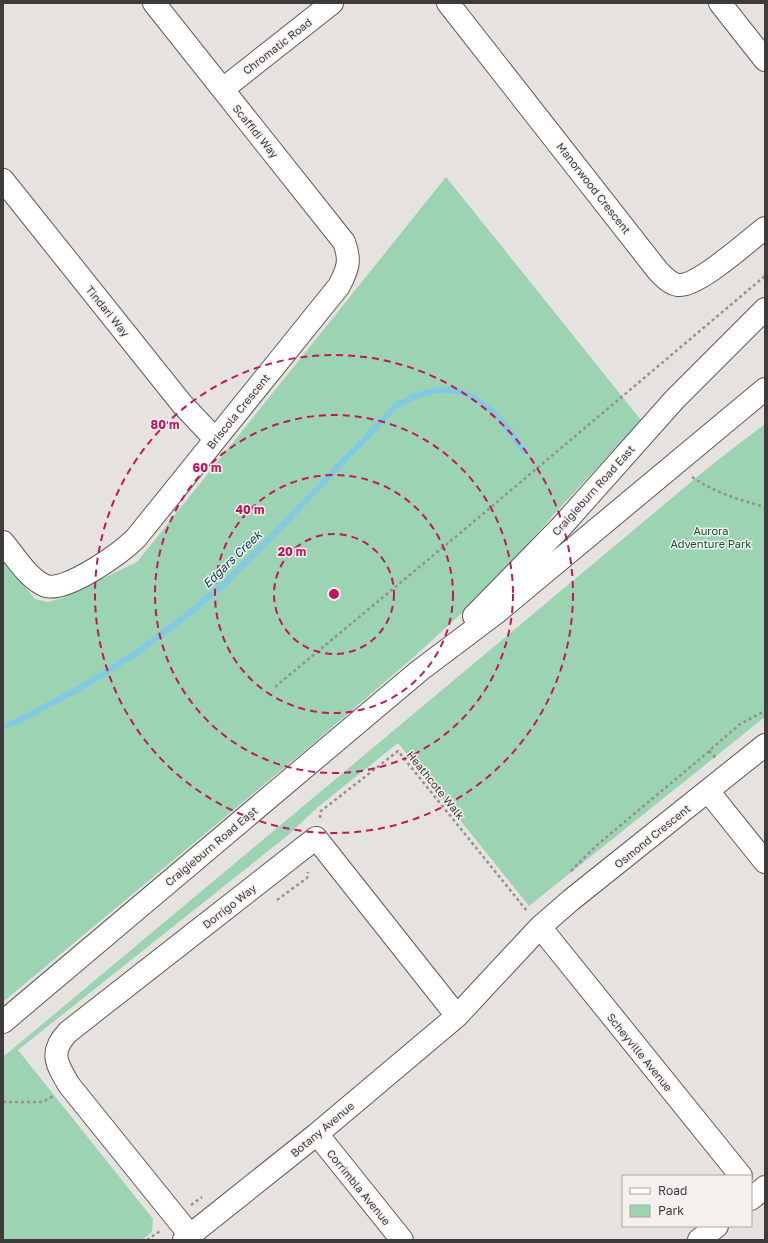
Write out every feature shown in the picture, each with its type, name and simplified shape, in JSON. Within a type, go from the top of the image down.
[{"type":"street","name":"Scaffidi Way","points":[[154,3],[340,236],[348,252],[348,263]]},
{"type":"street","name":"Chromatic Road","points":[[222,89],[332,3]]},
{"type":"street","name":"Manorwood Crescent","points":[[448,3],[658,271],[671,283],[684,285],[703,277],[765,228]]},
{"type":"street","points":[[720,3],[765,60]]},
{"type":"street","name":"Tindari Way","points":[[3,180],[182,404],[215,439]]},
{"type":"street","name":"Briscola Crescent","points":[[3,542],[26,571],[36,580],[46,586],[57,587],[68,583],[126,549],[339,286],[345,274],[348,263]]},
{"type":"street","name":"Craigieburn Road East","points":[[419,671],[561,527],[675,399],[765,309]]},
{"type":"street","name":"Craigieburn Road East","points":[[3,1022],[419,671],[496,613],[765,389]]},
{"type":"street","name":"Osmond Crescent","points":[[540,927],[571,900],[765,745]]},
{"type":"street","points":[[708,791],[765,862]]},
{"type":"street","points":[[316,838],[457,1016],[540,927]]},
{"type":"street","name":"Dorrigo Way","points":[[187,1238],[69,1085],[61,1072],[56,1057],[56,1048],[68,1032],[316,838]]},
{"type":"street","name":"Scheyville Avenue","points":[[540,927],[740,1175]]},
{"type":"street","name":"Botany Avenue","points":[[187,1238],[317,1134],[457,1016]]},
{"type":"street","name":"Corrimbla Avenue","points":[[317,1134],[402,1240]]},
{"type":"street","points":[[699,1240],[716,1227]]},
{"type":"path","points":[[275,687],[765,276]]},
{"type":"path","points":[[688,474],[706,486],[741,500],[765,507]]},
{"type":"path","points":[[566,876],[597,845],[740,724],[765,711]]},
{"type":"path","name":"Heathcote Walk","points":[[316,838],[321,811],[398,751],[540,927]]},
{"type":"path","points":[[3,1102],[43,1102],[69,1085]]},
{"type":"green space","points":[[446,177],[641,420],[510,564],[464,611],[416,655],[315,742],[3,1002],[3,560],[35,599],[48,602],[62,598],[137,562]]},
{"type":"green space","name":"Aurora Adventure Park","points":[[765,424],[765,717],[529,906],[398,743],[318,807],[287,836],[18,1050],[153,1219],[152,1232],[142,1240],[3,1240],[3,1057],[691,482]]},
{"type":"waterway","name":"Edgars Creek","points":[[3,726],[18,721],[82,687],[136,653],[186,616],[227,581],[396,406],[423,393],[436,390],[460,392],[484,404],[496,415],[524,451]]}]
